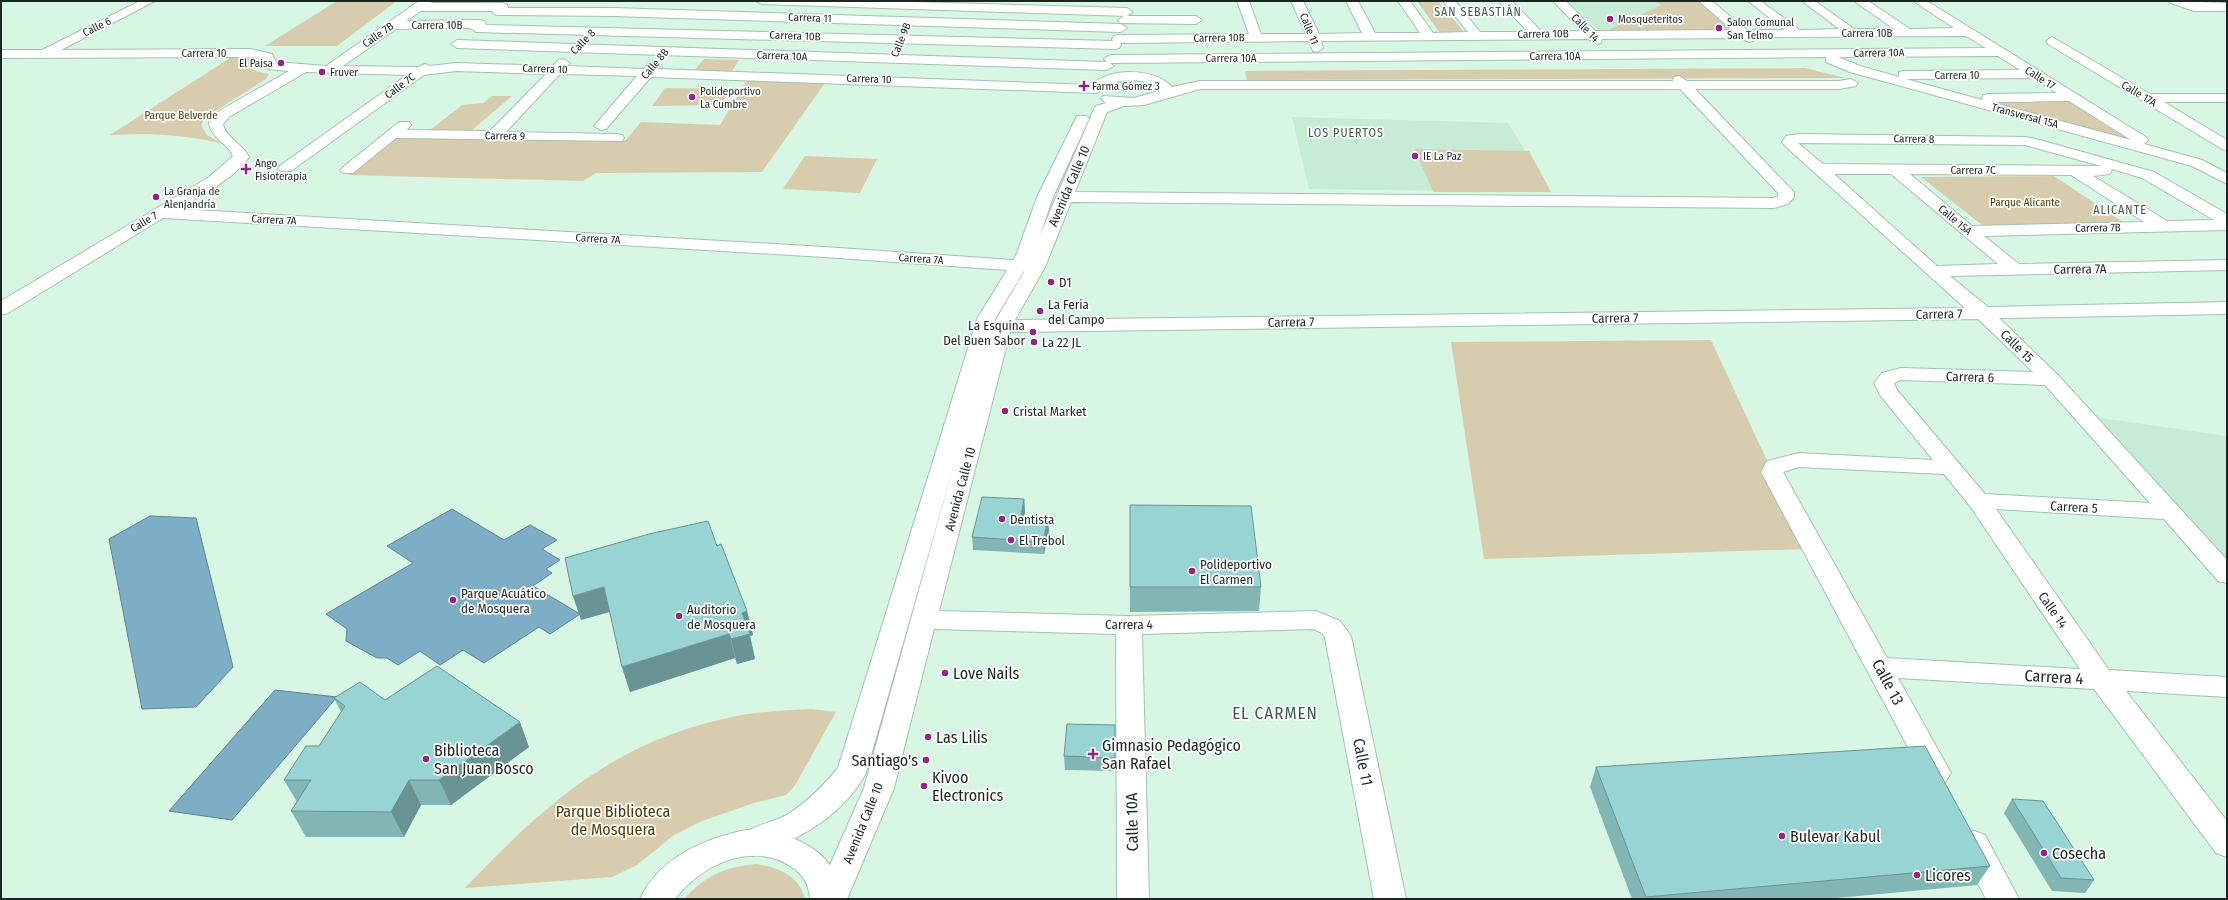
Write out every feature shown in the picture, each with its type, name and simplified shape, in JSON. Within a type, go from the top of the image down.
[{"type":"street","name":"Calle 6","points":[[44,54],[149,1]]},
{"type":"street","name":"Calle 8","points":[[494,136],[556,69],[624,1]]},
{"type":"street","name":"Calle 8B","points":[[601,126],[648,73],[707,1]]},
{"type":"street","points":[[762,1],[916,3],[1123,24],[1196,20]]},
{"type":"street","points":[[1243,1],[1256,37]]},
{"type":"street","name":"Calle 11","points":[[1297,1],[1314,37],[1319,57]]},
{"type":"street","points":[[1352,1],[1370,36]]},
{"type":"street","points":[[1404,1],[1428,35]]},
{"type":"street","points":[[1449,1],[1476,35]]},
{"type":"street","points":[[1505,1],[1537,34]]},
{"type":"street","name":"Calle 14","points":[[1559,1],[1611,56]]},
{"type":"street","points":[[1705,1],[1770,54]]},
{"type":"street","points":[[1754,1],[1798,34]]},
{"type":"street","points":[[1808,1],[1853,34]]},
{"type":"street","points":[[1860,1],[1908,33]]},
{"type":"street","name":"Calle 17","points":[[1919,1],[2070,97],[2162,153]]},
{"type":"street","points":[[2175,1],[2194,7],[2227,7]]},
{"type":"street","points":[[778,77],[802,36],[810,18],[821,2]]},
{"type":"street","name":"Calle 9B","points":[[885,80],[916,3]]},
{"type":"street","name":"Carrera 11","points":[[423,4],[504,6],[696,15],[909,21],[1123,24]]},
{"type":"street","name":"Calle 7B","points":[[329,70],[423,4]]},
{"type":"street","name":"Calle 7C","points":[[286,168],[358,118],[457,44],[504,6]]},
{"type":"street","points":[[1193,7],[1200,38]]},
{"type":"street","name":"Carrera 10B","points":[[393,25],[478,26],[902,39],[1123,24],[1200,38],[1537,34],[1853,34],[1968,32]]},
{"type":"street","name":"Avenida Calle 10","points":[[753,843],[800,822],[834,794],[851,773],[986,318],[1027,266],[1026,253],[1045,197],[1097,88],[1123,24]]},
{"type":"street","name":"Calle 17A","points":[[2052,41],[2227,146]]},
{"type":"street","name":"Carrera 10A","points":[[457,44],[893,59],[1108,62],[1319,57],[2000,52]]},
{"type":"street","name":"Carrera 10","points":[[1,54],[251,53],[267,57],[272,66],[302,69],[421,71],[456,67],[556,69],[1097,88]]},
{"type":"street","name":"Transversal 15A","points":[[1824,54],[1836,63],[2197,163],[2227,179]]},
{"type":"street","points":[[1108,62],[1118,75],[1156,81],[1266,83],[1682,83],[1838,85],[1851,83],[1831,80],[1682,83]]},
{"type":"street","name":"Calle 7","points":[[1,309],[215,180],[238,162],[241,157],[240,152],[216,128],[220,118],[302,69]]},
{"type":"street","name":"Carrera 10","points":[[1879,75],[2034,74]]},
{"type":"street","points":[[1125,77],[1104,81],[1097,88],[1105,98],[1123,102],[1155,99],[1166,92],[1187,86],[1266,83]]},
{"type":"street","points":[[1156,81],[1163,84],[1166,92]]},
{"type":"street","points":[[1065,197],[1774,203],[1782,201],[1786,197],[1786,192],[1682,83]]},
{"type":"street","points":[[1963,99],[2070,97]]},
{"type":"street","points":[[2146,98],[2227,98]]},
{"type":"street","points":[[2212,99],[2227,107]]},
{"type":"street","name":"Avenida Calle 10","points":[[831,899],[878,788],[925,620],[1002,326],[1027,266],[1065,197],[1101,109],[1123,102]]},
{"type":"street","points":[[348,170],[411,120],[358,118]]},
{"type":"street","name":"Carrera 9","points":[[392,134],[617,138]]},
{"type":"street","name":"Carrera 8","points":[[1791,139],[2025,141],[2129,171]]},
{"type":"street","name":"Calle 15","points":[[1791,139],[1789,142],[1818,169],[1983,314],[2051,379],[2227,575]]},
{"type":"street","name":"Carrera 7C","points":[[1818,169],[2129,171]]},
{"type":"street","name":"Calle 15A","points":[[1894,169],[2016,270]]},
{"type":"street","points":[[2073,170],[2164,227]]},
{"type":"street","points":[[2129,171],[2148,175],[2227,221]]},
{"type":"street","name":"Carrera 7A","points":[[160,213],[1027,266]]},
{"type":"street","name":"Carrera 7B","points":[[1968,231],[2227,225]]},
{"type":"street","name":"Carrera 7A","points":[[1933,271],[2227,265]]},
{"type":"street","name":"Carrera 7","points":[[1002,326],[1983,314],[2227,308]]},
{"type":"street","name":"Carrera 6","points":[[1888,377],[1901,374],[2051,379]]},
{"type":"street","name":"Calle 14","points":[[1888,377],[1884,383],[1887,391],[1978,501],[2101,679],[2227,844]]},
{"type":"street","name":"Calle 13","points":[[1947,794],[1880,667],[1772,472],[1775,466],[1799,460],[1950,468]]},
{"type":"street","name":"Carrera 5","points":[[1978,501],[2171,512]]},
{"type":"street","name":"Carrera 4","points":[[925,620],[1129,625],[1316,620],[1331,628]]},
{"type":"street","name":"Calle 10A","points":[[1129,625],[1133,899]]},
{"type":"street","name":"Calle 11","points":[[1331,628],[1338,636],[1390,899]]},
{"type":"street","name":"Carrera 4","points":[[1880,667],[2227,687]]},
{"type":"street","points":[[1962,822],[2004,899]]},
{"type":"street","points":[[656,899],[672,878],[696,860],[724,848],[753,843],[780,846],[802,856],[819,873],[824,884],[826,899]]},
{"type":"shaded area","name":"Mosqueteritos","points":[[1568,1],[1656,1],[1661,5],[1602,33]]},
{"type":"shaded area","name":"IE La Paz","points":[[1292,117],[1508,123],[1551,192],[1309,189]]},
{"type":"shaded area","points":[[2086,416],[2227,436],[2227,569]]},
{"type":"green space","points":[[337,1],[397,1],[337,46],[265,46]]},
{"type":"green space","points":[[1417,1],[1438,1],[1465,33],[1440,33]]},
{"type":"green space","points":[[1656,1],[1698,1],[1736,32],[1602,33],[1661,5]]},
{"type":"green space","name":"Parque Belverde","points":[[230,58],[253,59],[249,67],[255,71],[269,74],[266,79],[206,117],[201,125],[207,135],[223,144],[181,136],[138,134],[110,135]]},
{"type":"green space","points":[[704,59],[739,60],[729,76],[691,74]]},
{"type":"green space","points":[[1805,68],[1845,78],[1247,80],[1245,71]]},
{"type":"green space","points":[[748,78],[827,80],[762,172],[596,173],[583,181],[348,175],[402,132],[429,131],[462,105],[483,103],[492,96],[512,96],[464,137],[626,140],[641,122],[720,125]]},
{"type":"green space","name":"Polideportivo La Cumbre","points":[[665,88],[731,89],[721,105],[652,106]]},
{"type":"green space","points":[[1987,101],[2069,101],[2147,147]]},
{"type":"green space","points":[[1415,149],[1529,151],[1551,192],[1433,192]]},
{"type":"green space","points":[[805,156],[877,159],[860,193],[783,189]]},
{"type":"green space","name":"Parque Alicante","points":[[2054,176],[2129,226],[1986,228],[1921,177]]},
{"type":"green space","points":[[1711,340],[1808,549],[1484,559],[1451,342]]},
{"type":"green space","name":"Parque Biblioteca de Mosquera","points":[[812,709],[836,712],[794,787],[786,795],[754,803],[702,821],[674,835],[637,865],[612,877],[465,888],[528,826],[559,799],[591,776],[625,755],[662,738],[703,724],[748,714]]},
{"type":"green space","points":[[757,864],[773,868],[793,878],[802,891],[805,899],[684,899],[708,878],[735,867]]},
{"type":"water","name":"Parque Acuático de Mosquera","points":[[452,509],[504,540],[530,525],[557,540],[542,549],[560,560],[546,569],[552,573],[533,586],[580,614],[550,634],[539,627],[484,663],[463,650],[440,665],[420,651],[398,665],[387,658],[377,658],[346,641],[347,629],[326,614],[413,563],[387,546]]},
{"type":"water","points":[[150,516],[196,518],[233,667],[196,707],[142,709],[109,539]]},
{"type":"water","points":[[275,690],[337,697],[232,820],[169,811]]},
{"type":"building","points":[[982,497],[1024,499],[1021,516],[1048,518],[1043,542],[972,537]]},
{"type":"building","name":"Polideportivo El Carmen","points":[[1130,505],[1251,506],[1261,587],[1130,587]]},
{"type":"building","name":"Auditorio de Mosquera","points":[[708,521],[717,546],[721,544],[747,611],[742,613],[750,634],[731,639],[729,634],[622,667],[604,587],[573,596],[565,558],[649,534]]},
{"type":"building","name":"Biblioteca San Juan Bosco","points":[[437,666],[520,722],[439,780],[409,780],[391,812],[291,811],[311,780],[284,780],[306,746],[319,746],[345,706],[334,698],[360,682],[385,700]]},
{"type":"building","points":[[1067,724],[1115,725],[1115,758],[1064,756]]},
{"type":"building","name":"Bulevar Kabul","points":[[1925,746],[1990,866],[1646,897],[1596,767]]},
{"type":"building","points":[[2012,799],[2043,801],[2094,880],[2061,878]]},
{"type":"place","name":"Mosqueteritos","points":[[1610,19]]},
{"type":"place","name":"Salon Comunal San Telmo","points":[[1719,28]]},
{"type":"place","name":"El Paisa","points":[[281,63]]},
{"type":"place","name":"Fruver","points":[[322,72]]},
{"type":"place","name":"Farma Gómez 3","points":[[1084,86]]},
{"type":"place","name":"Polideportivo La Cumbre","points":[[692,97]]},
{"type":"place","name":"IE La Paz","points":[[1415,156]]},
{"type":"place","name":"Ango Fisioterapia","points":[[246,169]]},
{"type":"place","name":"La Granja de Alenjandría","points":[[156,197]]},
{"type":"place","name":"D1","points":[[1051,282]]},
{"type":"place","name":"La Feria del Campo","points":[[1040,311]]},
{"type":"place","name":"La Esquina Del Buen Sabor","points":[[1033,332]]},
{"type":"place","name":"La 22 JL","points":[[1034,342]]},
{"type":"place","name":"Cristal Market","points":[[1005,411]]},
{"type":"place","name":"Dentista","points":[[1002,519]]},
{"type":"place","name":"El Trebol","points":[[1011,540]]},
{"type":"place","name":"Polideportivo El Carmen","points":[[1192,571]]},
{"type":"place","name":"Parque Acuático de Mosquera","points":[[453,600]]},
{"type":"place","name":"Auditorio de Mosquera","points":[[679,616]]},
{"type":"place","name":"Love Nails","points":[[945,673]]},
{"type":"place","name":"Las Lilis","points":[[928,737]]},
{"type":"place","name":"Gimnasio Pedagógico San Rafael","points":[[1093,754]]},
{"type":"place","name":"Biblioteca San Juan Bosco","points":[[426,759]]},
{"type":"place","name":"Santiago's","points":[[926,760]]},
{"type":"place","name":"Kivoo Electronics","points":[[924,786]]},
{"type":"place","name":"Bulevar Kabul","points":[[1782,836]]},
{"type":"place","name":"Cosecha","points":[[2044,853]]},
{"type":"place","name":"Licores","points":[[1917,875]]},
{"type":"district","name":"SAN SEBASTIÁN","points":[[1478,12]]},
{"type":"district","name":"LOS PUERTOS","points":[[1346,133]]},
{"type":"district","name":"ALICANTE","points":[[2120,210]]},
{"type":"district","name":"EL CARMEN","points":[[1275,713]]}]
